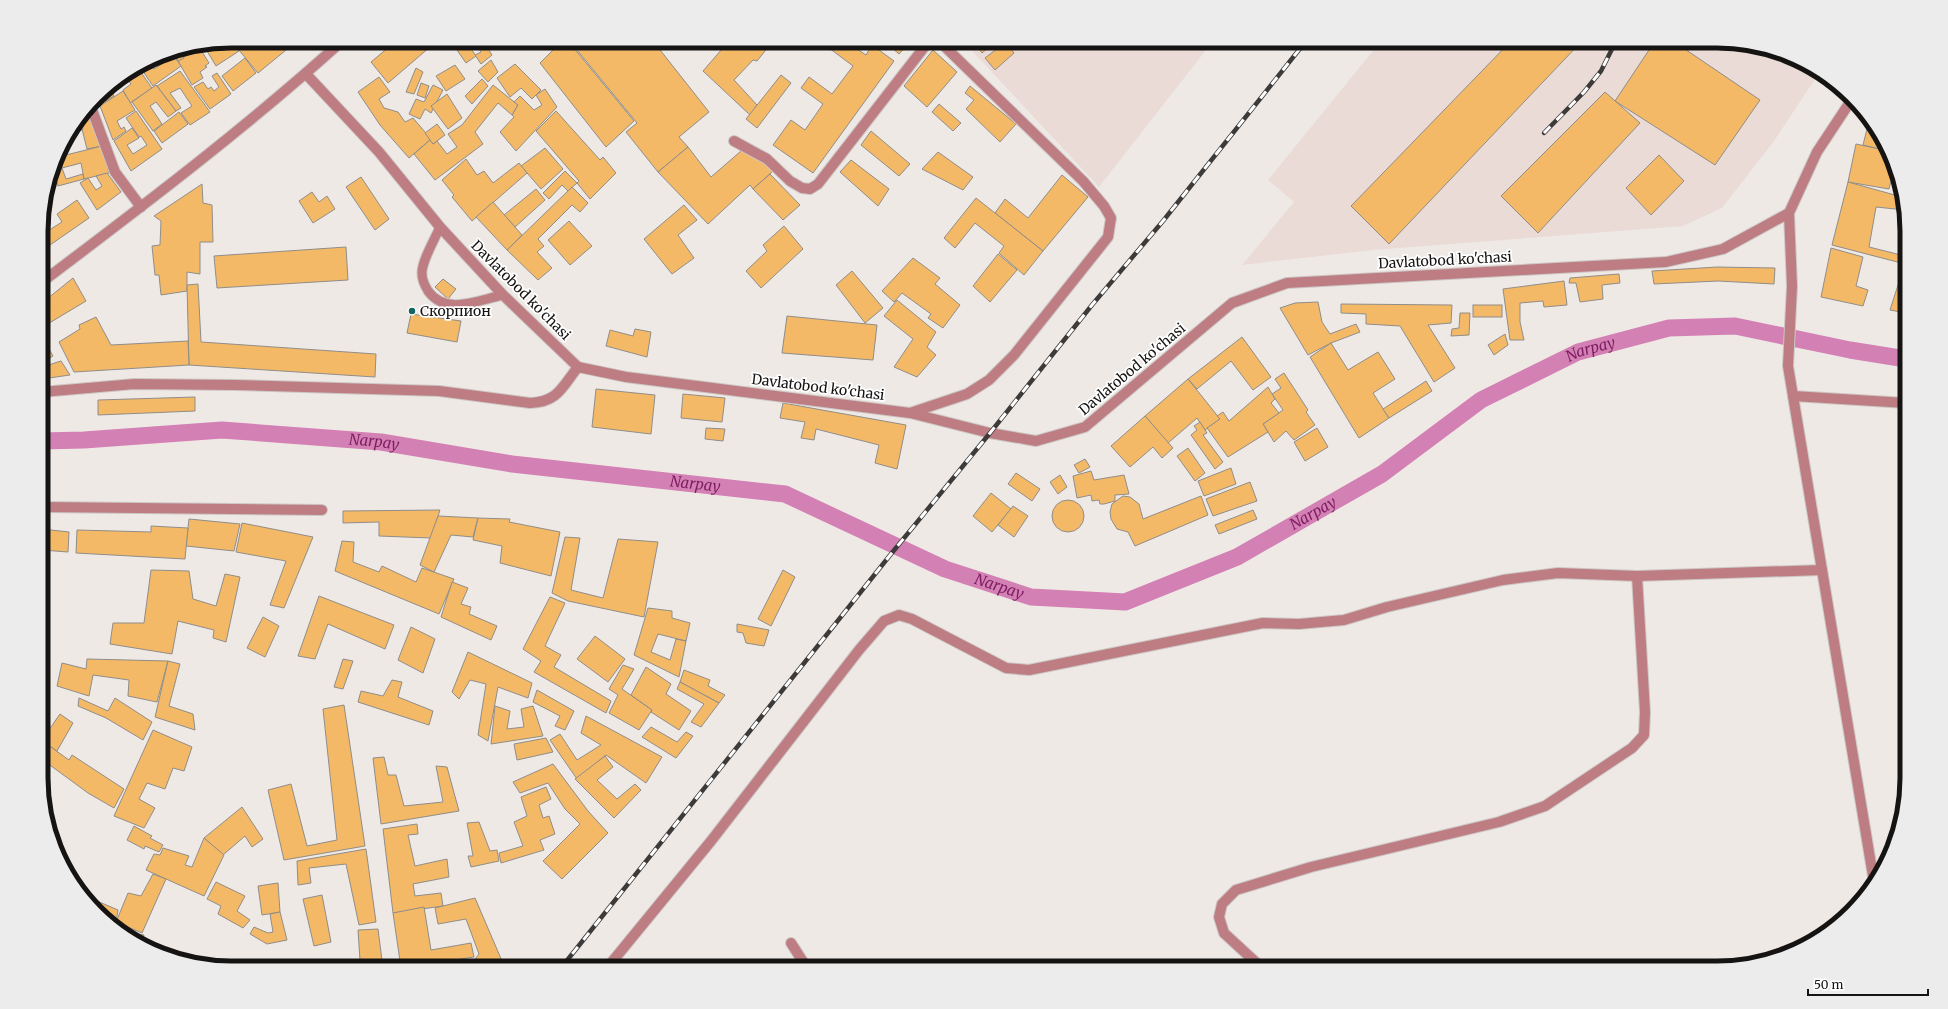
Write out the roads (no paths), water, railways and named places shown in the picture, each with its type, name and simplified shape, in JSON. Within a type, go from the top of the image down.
[{"type":"street","points":[[48,277],[141,207],[306,74],[334,48]]},
{"type":"street","points":[[734,141],[767,159],[790,181],[802,188],[810,189],[818,184],[924,48]]},
{"type":"street","points":[[910,413],[967,394],[989,380],[1014,355],[1108,237],[1110,218],[1104,206],[1083,181],[946,48]]},
{"type":"street","name":"Davlatobod ko'chasi","points":[[306,74],[379,152],[440,228],[503,295],[578,367],[626,377],[910,413],[990,433],[1036,441],[1085,427],[1232,303],[1287,283],[1666,262],[1723,249],[1789,213]]},
{"type":"street","points":[[1849,103],[1817,152],[1789,213],[1792,286],[1788,366],[1873,875]]},
{"type":"street","points":[[92,111],[115,172],[141,207]]},
{"type":"street","points":[[48,391],[134,384],[235,385],[439,391],[530,403],[544,403],[554,398],[578,367]]},
{"type":"street","points":[[1793,396],[1900,403]]},
{"type":"street","points":[[48,507],[322,510]]},
{"type":"street","points":[[613,961],[711,841],[859,650],[884,621],[899,615],[912,619],[1006,668],[1029,670],[1263,623],[1299,624],[1344,620],[1387,606],[1503,580],[1558,573],[1637,576],[1822,570]]},
{"type":"street","points":[[1254,961],[1224,933],[1218,917],[1222,904],[1236,890],[1311,867],[1498,822],[1545,806],[1632,748],[1644,735],[1645,712],[1637,576]]},
{"type":"street","points":[[791,943],[803,961]]},
{"type":"lane","points":[[328,48],[330,52]]},
{"type":"lane","points":[[440,228],[421,273],[425,286],[433,297],[443,304],[456,305],[503,295]]},
{"type":"waterway","name":"Narpay","points":[[48,441],[84,440],[222,430],[381,442],[512,464],[785,494],[945,569],[1031,597],[1125,602],[1237,557],[1382,474],[1481,400],[1578,352],[1669,328],[1735,326],[1850,350],[1900,358]]},
{"type":"railway","points":[[567,961],[891,554],[1092,305],[1163,221],[1300,48]]},
{"type":"railway","points":[[1544,133],[1584,92],[1601,71],[1612,48]]},
{"type":"place","name":"Скорпион","points":[[412,311]]}]
